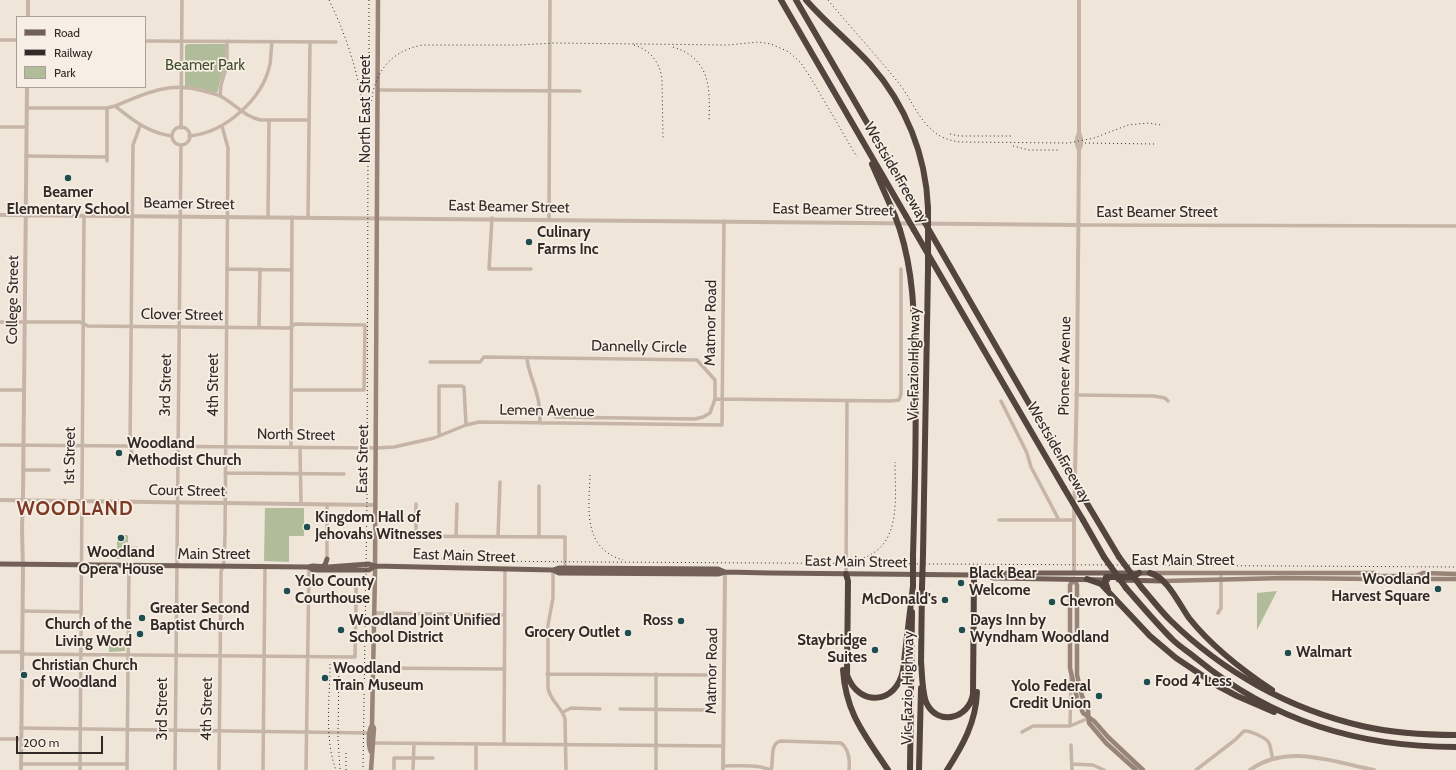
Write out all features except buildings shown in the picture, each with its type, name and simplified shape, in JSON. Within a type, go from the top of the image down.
[{"type":"highway","name":"Westside Freeway","points":[[781,0],[1104,557],[1126,588],[1173,640],[1215,674],[1235,687],[1271,706],[1319,727],[1349,736],[1380,742],[1424,747],[1456,747]]},
{"type":"highway","name":"Westside Freeway","points":[[796,0],[1119,557],[1142,588],[1169,619],[1205,651],[1246,680],[1290,702],[1363,726],[1413,733],[1456,735]]},
{"type":"highway","name":"Vic Fazio Highway","points":[[806,0],[871,65],[884,82],[911,128],[921,156],[927,186],[928,270],[919,770]]},
{"type":"highway","name":"Vic Fazio Highway","points":[[859,135],[900,230],[909,262],[914,302],[916,434],[910,770]]},
{"type":"highway","points":[[1110,593],[1105,580],[1108,577],[1133,577],[1139,573]]},
{"type":"highway","points":[[1150,573],[1156,575],[1163,581],[1203,634],[1220,650],[1252,676],[1290,702]]},
{"type":"highway","points":[[846,574],[848,581],[847,675],[857,691],[868,697],[876,698],[887,694],[894,690],[900,681],[903,670],[910,600],[913,586]]},
{"type":"highway","points":[[846,574],[843,669],[847,698],[850,709],[861,730],[888,770]]},
{"type":"highway","points":[[921,661],[925,697],[931,709],[936,714],[949,717],[956,716],[963,712],[972,700],[973,694],[976,575]]},
{"type":"highway","points":[[947,770],[962,747],[969,732],[976,704],[976,575]]},
{"type":"highway","points":[[1087,579],[1099,583],[1150,636],[1176,658],[1201,676],[1254,704],[1319,727]]},
{"type":"main road","name":"North East Street","points":[[378,0],[378,217]]},
{"type":"main road","name":"East Street","points":[[372,752],[370,748],[370,728],[372,725],[375,566],[374,505],[378,217]]},
{"type":"main road","points":[[327,559],[328,565],[331,566]]},
{"type":"main road","points":[[323,566],[327,559]]},
{"type":"main road","name":"Main Street","points":[[0,564],[265,567],[308,567],[370,564],[375,566]]},
{"type":"main road","name":"East Main Street","points":[[375,566],[505,570],[553,570],[559,568],[718,569],[725,572]]},
{"type":"main road","name":"Main Street","points":[[308,567],[313,570],[369,570],[375,566]]},
{"type":"main road","name":"East Main Street","points":[[553,570],[559,573],[718,574],[725,572],[976,575],[994,578],[1163,581],[1284,578],[1374,579],[1379,576],[1456,574]]},
{"type":"main road","name":"East Main Street","points":[[987,576],[995,573],[1374,573],[1379,576]]},
{"type":"main road","points":[[1007,578],[1011,575],[1025,573]]},
{"type":"main road","name":"Pioneer Avenue","points":[[1074,573],[1074,579],[1077,585],[1076,652],[1078,682],[1088,710],[1089,723],[1097,734],[1136,770]]},
{"type":"main road","name":"East Main Street","points":[[1416,576],[1423,579],[1456,579]]},
{"type":"main road","name":"Pioneer Avenue","points":[[1074,579],[1070,586],[1070,637],[1071,675],[1077,698],[1083,713],[1094,721],[1108,737],[1143,770]]},
{"type":"main road","points":[[1070,626],[1073,628],[1073,636],[1077,643]]},
{"type":"main road","points":[[1070,637],[1073,649],[1076,652]]},
{"type":"main road","name":"East Street","points":[[371,770],[374,743],[374,728],[372,725]]},
{"type":"main road","points":[[1112,748],[1116,749],[1133,765],[1137,764]]},
{"type":"street","points":[[28,0],[28,16]]},
{"type":"street","points":[[181,128],[182,0]]},
{"type":"street","points":[[549,219],[550,0]]},
{"type":"street","name":"Pioneer Avenue","points":[[1074,573],[1079,150],[1077,136],[1079,133],[1079,0]]},
{"type":"street","points":[[0,40],[16,40]]},
{"type":"street","points":[[146,41],[336,42]]},
{"type":"street","points":[[220,96],[221,85],[227,65],[227,41]]},
{"type":"street","points":[[189,136],[204,133],[222,126],[241,112],[259,90],[269,65],[272,42]]},
{"type":"street","points":[[308,217],[310,42]]},
{"type":"street","points":[[27,108],[107,108],[153,91],[171,87],[181,87],[201,90],[220,96],[241,112],[255,119],[309,120]]},
{"type":"street","name":"College Street","points":[[20,770],[23,611],[27,88]]},
{"type":"street","points":[[378,90],[580,91]]},
{"type":"street","points":[[115,106],[140,126],[154,132],[172,136]]},
{"type":"street","points":[[26,156],[107,159],[107,108]]},
{"type":"street","points":[[268,217],[269,120]]},
{"type":"street","points":[[132,453],[130,446],[132,215],[134,145],[140,126]]},
{"type":"street","name":"4th Street","points":[[218,770],[221,572],[224,561],[228,216],[228,148],[222,126]]},
{"type":"street","points":[[0,127],[26,127]]},
{"type":"street","points":[[181,128],[187,130],[189,136],[187,143],[181,145],[174,142],[172,136],[175,130],[181,128]]},
{"type":"street","name":"3rd Street","points":[[175,770],[181,145]]},
{"type":"street","name":"Beamer Street","points":[[0,215],[378,217]]},
{"type":"street","name":"1st Street","points":[[80,770],[84,215]]},
{"type":"street","points":[[291,446],[292,217]]},
{"type":"street","name":"East Beamer Street","points":[[378,217],[1078,225],[1456,226]]},
{"type":"street","points":[[492,218],[489,269],[531,269]]},
{"type":"street","name":"Matmor Road","points":[[722,426],[724,221]]},
{"type":"street","points":[[227,269],[292,270]]},
{"type":"street","points":[[259,327],[260,269]]},
{"type":"street","points":[[556,417],[695,418],[703,417],[710,413],[715,399],[847,401],[899,400],[901,394],[901,269]]},
{"type":"street","name":"Clover Street","points":[[0,322],[80,322],[88,326],[289,328],[294,324],[365,325],[364,390],[292,390]]},
{"type":"street","name":"Dannelly Circle","points":[[430,362],[480,362],[484,357],[697,360],[715,380],[715,399]]},
{"type":"street","points":[[527,358],[527,366],[538,396],[540,423]]},
{"type":"street","points":[[440,435],[438,432],[439,386],[464,387],[466,425]]},
{"type":"street","points":[[0,390],[24,390]]},
{"type":"street","points":[[1076,395],[1154,396],[1165,398],[1168,401]]},
{"type":"street","points":[[846,574],[847,401]]},
{"type":"street","points":[[1001,401],[1027,453],[1031,467],[1059,520]]},
{"type":"street","points":[[565,424],[566,417]]},
{"type":"street","points":[[644,418],[644,425]]},
{"type":"street","name":"Lemen Avenue","points":[[375,448],[394,447],[434,438],[466,425],[479,422],[722,426]]},
{"type":"street","name":"North Street","points":[[0,445],[178,447],[291,446],[375,448]]},
{"type":"street","points":[[300,447],[301,504]]},
{"type":"street","points":[[23,470],[49,470]]},
{"type":"street","points":[[225,473],[344,474]]},
{"type":"street","points":[[498,537],[500,482]]},
{"type":"street","points":[[539,537],[540,486]]},
{"type":"street","name":"Court Street","points":[[0,500],[374,505]]},
{"type":"street","points":[[327,504],[327,559]]},
{"type":"street","points":[[416,504],[416,537]]},
{"type":"street","points":[[456,537],[457,504]]},
{"type":"street","points":[[999,520],[1074,520]]},
{"type":"street","points":[[374,536],[565,537],[565,568]]},
{"type":"street","points":[[127,770],[129,566]]},
{"type":"street","points":[[263,770],[265,567]]},
{"type":"street","points":[[306,770],[308,567]]},
{"type":"street","points":[[504,744],[505,570]]},
{"type":"street","points":[[553,570],[553,598],[548,625],[548,692],[552,700],[563,712],[566,723],[566,770]]},
{"type":"street","name":"Matmor Road","points":[[723,768],[725,572]]},
{"type":"street","points":[[1218,613],[1221,608],[1221,573]]},
{"type":"street","points":[[0,652],[355,657],[356,582]]},
{"type":"street","points":[[23,611],[81,612]]},
{"type":"street","points":[[374,613],[505,615]]},
{"type":"street","points":[[373,668],[505,669]]},
{"type":"street","points":[[547,674],[707,675]]},
{"type":"street","points":[[656,674],[656,770]]},
{"type":"street","points":[[1070,726],[1071,675]]},
{"type":"street","points":[[563,712],[571,708],[600,709]]},
{"type":"street","points":[[620,709],[707,710]]},
{"type":"street","points":[[1022,732],[1033,726],[1070,726],[1089,718]]},
{"type":"street","points":[[21,728],[127,728],[307,733],[370,733]]},
{"type":"street","points":[[1196,770],[1235,740],[1241,732],[1247,730],[1267,740],[1273,759]]},
{"type":"street","points":[[0,739],[21,739]]},
{"type":"street","points":[[723,768],[754,766],[771,770],[773,765],[774,746],[777,742],[781,741],[841,743],[847,750],[850,762],[849,770]]},
{"type":"street","points":[[374,743],[723,746]]},
{"type":"street","points":[[414,743],[414,770]]},
{"type":"street","points":[[476,744],[476,770]]},
{"type":"street","points":[[1071,745],[1072,770]]},
{"type":"street","points":[[1250,770],[1263,762],[1273,759],[1302,755],[1361,769],[1374,770]]},
{"type":"street","points":[[394,770],[394,758],[433,758]]},
{"type":"street","points":[[21,764],[127,764]]},
{"type":"street","points":[[1072,764],[1093,765],[1104,770]]},
{"type":"street","points":[[1201,766],[1204,770]]},
{"type":"green space","name":"Beamer Park","points":[[187,44],[226,44],[225,66],[218,91],[216,93],[185,87],[185,46]]},
{"type":"green space","points":[[265,508],[304,508],[304,536],[289,536],[289,562],[264,561]]},
{"type":"green space","points":[[117,535],[127,535],[128,542],[132,546],[138,546],[138,559],[117,559]]},
{"type":"green space","points":[[1277,591],[1257,630],[1257,593]]},
{"type":"green space","points":[[109,642],[125,642],[125,651],[109,652]]},
{"type":"shaded area","points":[[125,542],[128,542],[132,546],[138,546],[138,559],[125,559]]},
{"type":"railway","points":[[329,0],[345,37],[357,76],[367,135],[368,155],[367,501],[363,770]]},
{"type":"railway","points":[[369,0],[369,92]]},
{"type":"railway","points":[[828,0],[901,86],[919,115],[928,126],[939,136],[946,139],[961,142],[1069,143],[1094,138],[1128,125],[1148,123],[1161,125]]},
{"type":"railway","points":[[370,117],[373,92],[382,70],[398,55],[409,49],[422,45],[519,45],[554,43],[728,45],[758,42],[771,44],[789,52],[801,63],[857,157]]},
{"type":"railway","points":[[634,45],[649,53],[656,62],[661,73],[663,138]]},
{"type":"railway","points":[[673,47],[685,52],[695,59],[706,76],[709,98],[709,122]]},
{"type":"railway","points":[[950,134],[959,136],[1013,136]]},
{"type":"railway","points":[[1085,143],[1154,144]]},
{"type":"railway","points":[[1013,146],[1029,150],[1060,150]]},
{"type":"railway","points":[[856,560],[871,554],[882,546],[889,534],[895,507],[895,462]]},
{"type":"railway","points":[[590,475],[589,513],[594,537],[600,546],[610,554],[623,560]]},
{"type":"railway","points":[[425,558],[476,561],[1456,567]]},
{"type":"railway","points":[[330,664],[329,732],[332,758],[336,770]]},
{"type":"railway","points":[[339,664],[338,738],[340,770]]},
{"type":"railway","points":[[346,752],[346,770]]},
{"type":"place","name":"Beamer Elementary School","points":[[68,178]]},
{"type":"place","name":"Culinary Farms Inc","points":[[529,242]]},
{"type":"place","name":"Woodland Methodist Church","points":[[119,453]]},
{"type":"place","name":"Kingdom Hall of Jehovahs Witnesses","points":[[307,527]]},
{"type":"place","name":"Woodland Opera House","points":[[121,538]]},
{"type":"place","name":"Black Bear Welcome","points":[[961,583]]},
{"type":"place","name":"Woodland Harvest Square","points":[[1438,589]]},
{"type":"place","name":"Yolo County Courthouse","points":[[287,591]]},
{"type":"place","name":"McDonald's","points":[[945,600]]},
{"type":"place","name":"Chevron","points":[[1052,602]]},
{"type":"place","name":"Greater Second Baptist Church","points":[[142,618]]},
{"type":"place","name":"Ross","points":[[681,621]]},
{"type":"place","name":"Woodland Joint Unified School District","points":[[341,630]]},
{"type":"place","name":"Days Inn by Wyndham Woodland","points":[[962,630]]},
{"type":"place","name":"Grocery Outlet","points":[[628,633]]},
{"type":"place","name":"Church of the Living Word","points":[[140,634]]},
{"type":"place","name":"Staybridge Suites","points":[[875,650]]},
{"type":"place","name":"Walmart","points":[[1288,653]]},
{"type":"place","name":"Christian Church of Woodland","points":[[24,675]]},
{"type":"place","name":"Woodland Train Museum","points":[[325,678]]},
{"type":"place","name":"Food 4 Less","points":[[1147,682]]},
{"type":"place","name":"Yolo Federal Credit Union","points":[[1099,696]]},
{"type":"district","name":"WOODLAND","points":[[75,509]]}]
